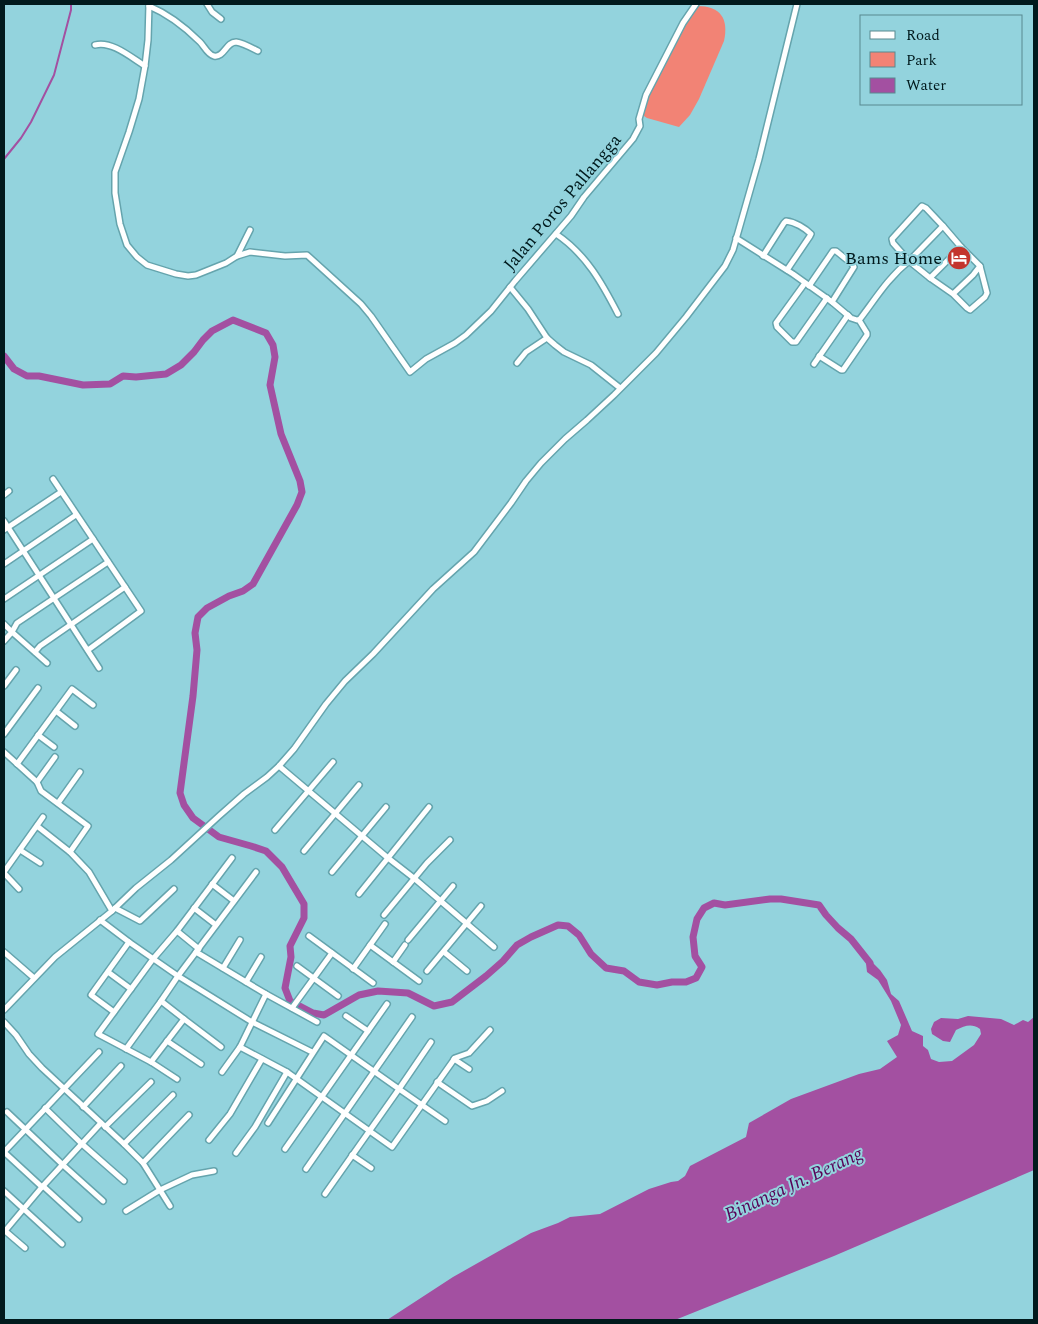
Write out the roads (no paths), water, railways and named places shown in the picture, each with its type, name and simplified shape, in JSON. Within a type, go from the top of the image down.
[{"type":"street","points":[[207,4],[212,12],[221,19]]},
{"type":"street","name":"Jalan Poros Pallangga","points":[[237,256],[250,252],[285,256],[307,255],[365,308],[408,371],[411,372],[474,328],[491,311],[633,139],[640,126],[639,119],[646,95],[696,4]]},
{"type":"street","points":[[4,1010],[55,957],[114,909],[136,888],[171,860],[210,823],[279,766],[345,681],[373,654],[430,592],[474,552],[541,463],[666,342],[696,304],[725,266],[733,250],[759,159],[797,4]]},
{"type":"street","points":[[250,230],[237,256],[196,275],[176,274],[147,265],[137,258],[127,245],[120,224],[115,194],[115,172],[129,132],[145,66],[149,5],[176,22],[199,41],[211,55],[221,55],[233,43],[237,42],[258,51]]},
{"type":"street","points":[[95,45],[99,43],[110,45],[145,66]]},
{"type":"street","points":[[920,207],[926,208],[943,226],[980,266],[987,291],[985,296],[970,310],[953,294],[909,260],[893,243],[892,239],[920,207]]},
{"type":"street","points":[[763,256],[784,222],[792,222],[811,234],[787,270]]},
{"type":"street","points":[[858,320],[888,280],[943,226]]},
{"type":"street","points":[[556,234],[571,246],[588,264],[602,283],[618,314]]},
{"type":"street","points":[[736,238],[787,270],[830,300],[854,320],[858,320],[867,333],[843,370],[819,356]]},
{"type":"street","points":[[930,278],[961,247]]},
{"type":"street","points":[[833,251],[836,251],[854,267],[830,300],[796,342],[792,342],[777,327],[776,324],[807,284],[833,251]]},
{"type":"street","points":[[953,294],[974,275],[980,266]]},
{"type":"street","points":[[510,287],[528,309],[547,338],[564,352],[591,365],[620,388]]},
{"type":"street","points":[[814,364],[848,315]]},
{"type":"street","points":[[517,363],[526,352],[547,338]]},
{"type":"street","points":[[53,479],[141,611],[88,650]]},
{"type":"street","points":[[4,495],[10,491]]},
{"type":"street","points":[[6,529],[61,492]]},
{"type":"street","points":[[4,564],[76,514]]},
{"type":"street","points":[[4,521],[6,529],[23,550],[99,668]]},
{"type":"street","points":[[4,599],[93,539]]},
{"type":"street","points":[[4,641],[17,623],[108,562]]},
{"type":"street","points":[[35,652],[40,646],[125,587]]},
{"type":"street","points":[[4,624],[47,663]]},
{"type":"street","points":[[4,686],[16,670]]},
{"type":"street","points":[[4,734],[38,688]]},
{"type":"street","points":[[17,764],[72,689],[93,705]]},
{"type":"street","points":[[56,711],[75,726]]},
{"type":"street","points":[[38,735],[54,747]]},
{"type":"street","points":[[4,752],[37,782],[41,791],[88,826],[70,852]]},
{"type":"street","points":[[37,782],[55,757]]},
{"type":"street","points":[[275,830],[333,762]]},
{"type":"street","points":[[279,766],[494,947]]},
{"type":"street","points":[[58,804],[80,772]]},
{"type":"street","points":[[304,851],[359,785]]},
{"type":"street","points":[[332,872],[386,807]]},
{"type":"street","points":[[359,894],[429,807]]},
{"type":"street","points":[[20,889],[4,872],[43,817]]},
{"type":"street","points":[[37,826],[70,852],[89,872],[114,909],[140,921],[174,889]]},
{"type":"street","points":[[384,915],[427,863],[450,840]]},
{"type":"street","points":[[20,850],[40,863]]},
{"type":"street","points":[[176,1079],[151,1062],[98,1034],[232,858]]},
{"type":"street","points":[[126,1049],[256,872]]},
{"type":"street","points":[[212,884],[234,901]]},
{"type":"street","points":[[393,962],[406,943],[453,886]]},
{"type":"street","points":[[427,971],[481,906]]},
{"type":"street","points":[[194,908],[216,925]]},
{"type":"street","points":[[100,920],[178,976],[252,1022],[309,1050]]},
{"type":"street","points":[[353,968],[385,924]]},
{"type":"street","points":[[177,931],[198,950],[223,968],[317,1022]]},
{"type":"street","points":[[309,936],[373,983]]},
{"type":"street","points":[[223,968],[240,940]]},
{"type":"street","points":[[114,1012],[91,995],[129,942]]},
{"type":"street","points":[[370,945],[419,981]]},
{"type":"street","points":[[4,952],[34,978]]},
{"type":"street","points":[[444,952],[467,971]]},
{"type":"street","points":[[293,1007],[332,953]]},
{"type":"street","points":[[246,982],[261,957]]},
{"type":"street","points":[[297,966],[338,996]]},
{"type":"street","points":[[108,972],[131,989]]},
{"type":"street","points":[[222,1072],[240,1047],[266,994]]},
{"type":"street","points":[[162,1002],[221,1047]]},
{"type":"street","points":[[285,1149],[387,1004]]},
{"type":"street","points":[[346,1016],[368,1031]]},
{"type":"street","points":[[306,1169],[412,1017]]},
{"type":"street","points":[[151,1062],[184,1019]]},
{"type":"street","points":[[4,1022],[29,1054],[63,1089],[143,1163],[170,1206]]},
{"type":"street","points":[[240,1047],[292,1076],[392,1147],[454,1059],[469,1053],[490,1030]]},
{"type":"street","points":[[236,1153],[309,1050],[324,1036],[444,1121]]},
{"type":"street","points":[[167,1041],[200,1064]]},
{"type":"street","points":[[325,1194],[431,1042]]},
{"type":"street","points":[[80,1219],[4,1152],[99,1052]]},
{"type":"street","points":[[210,1140],[230,1114],[262,1059]]},
{"type":"street","points":[[454,1059],[469,1069]]},
{"type":"street","points":[[83,1107],[122,1066]]},
{"type":"street","points":[[268,1123],[292,1076]]},
{"type":"street","points":[[24,1248],[5,1230],[82,1144],[151,1082]]},
{"type":"street","points":[[438,1082],[472,1106],[486,1101],[502,1091]]},
{"type":"street","points":[[124,1144],[172,1095]]},
{"type":"street","points":[[46,1108],[82,1144],[124,1181]]},
{"type":"street","points":[[6,1112],[103,1201]]},
{"type":"street","points":[[143,1163],[189,1116]]},
{"type":"street","points":[[352,1155],[371,1168]]},
{"type":"street","points":[[126,1211],[160,1190],[192,1175],[214,1171]]},
{"type":"street","points":[[4,1191],[62,1244]]},
{"type":"water","name":"Binanga Jn. Berang","points":[[865,955],[887,980],[891,994],[899,1001],[912,1031],[923,1036],[923,1046],[928,1050],[931,1059],[939,1062],[952,1061],[974,1045],[981,1034],[980,1029],[974,1026],[962,1027],[956,1030],[950,1042],[943,1041],[932,1034],[931,1029],[934,1022],[941,1018],[958,1019],[968,1016],[1001,1019],[1014,1025],[1023,1020],[1028,1022],[1034,1017],[1034,1170],[834,1256],[675,1320],[387,1320],[453,1277],[531,1233],[570,1217],[600,1214],[649,1189],[678,1181],[685,1176],[690,1166],[746,1137],[749,1123],[791,1099],[859,1074],[880,1069],[897,1057],[887,1041],[898,1035],[901,1025],[891,1001],[878,980],[867,972]]},
{"type":"waterway","points":[[4,159],[31,122],[54,75],[71,4]]},
{"type":"waterway","points":[[4,356],[14,369],[27,376],[39,376],[83,385],[110,384],[123,376],[136,377],[166,374],[181,365],[212,331],[233,320],[266,333],[273,345],[275,357],[270,385],[281,434],[300,481],[302,492],[297,505],[253,584],[243,591],[207,608],[198,617],[195,633],[197,650],[193,696],[180,793],[184,805],[193,818],[219,837],[266,851],[282,867],[304,904],[304,918],[290,946],[291,957],[285,988],[290,1001],[313,1013],[324,1015],[359,995],[378,991],[408,993],[434,1006],[452,1002],[486,976],[517,945],[558,925],[568,926],[579,935],[591,954],[606,968],[624,971],[639,982],[657,985],[686,982],[696,978],[702,967],[695,956],[693,937],[697,919],[704,908],[714,903],[725,905],[770,899],[819,905],[838,928],[851,939],[870,963]]},
{"type":"place","name":"Bams Home","points":[[959,258]]}]
